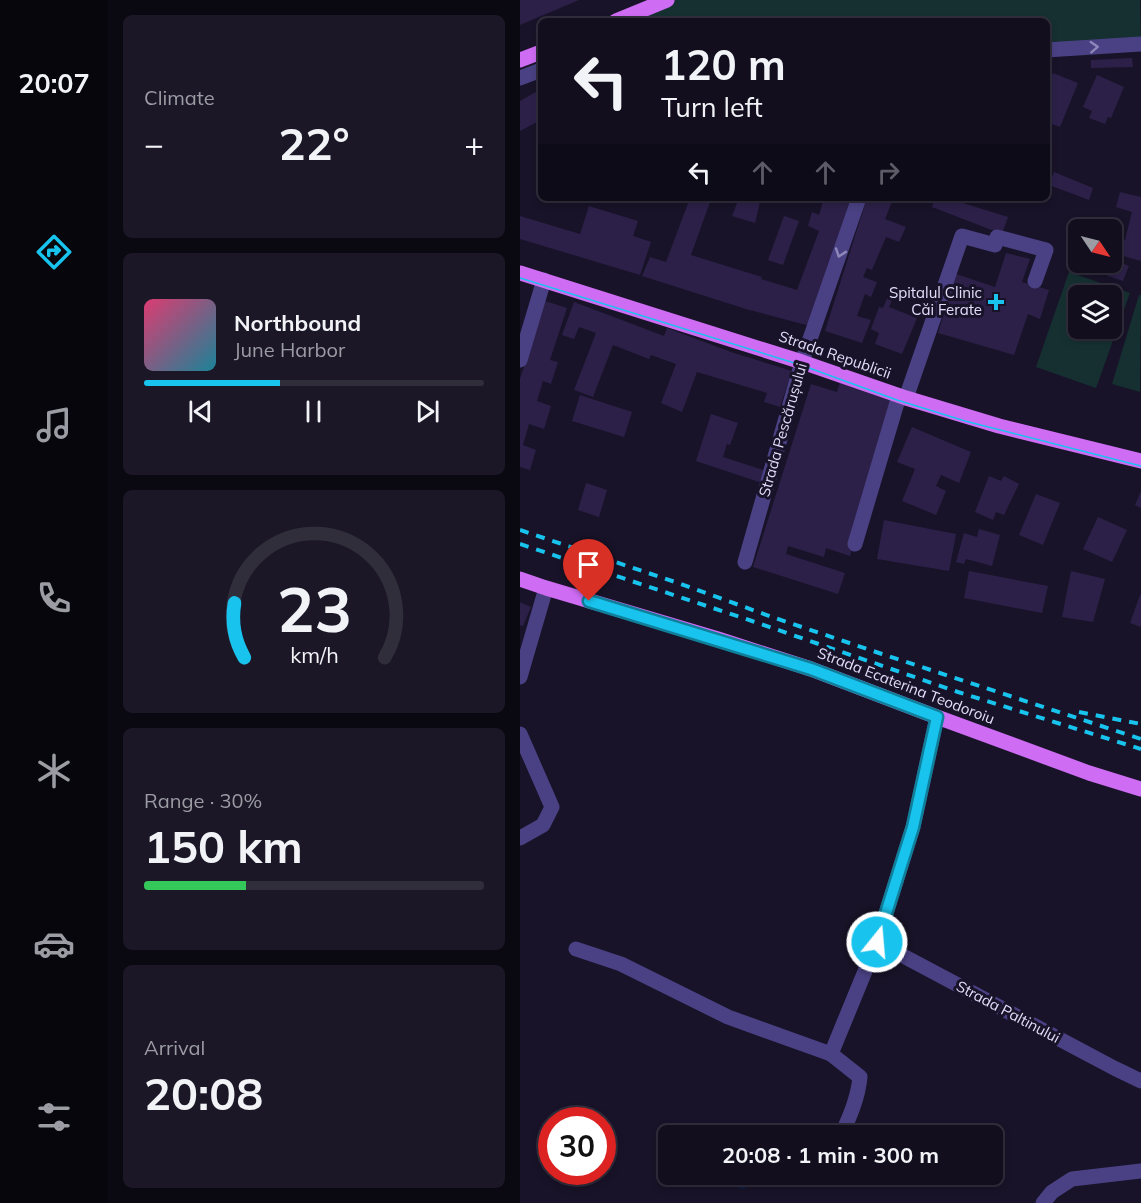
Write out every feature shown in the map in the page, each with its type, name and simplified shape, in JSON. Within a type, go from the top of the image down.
[{"type":"main road","points":[[623,18],[667,0]]},
{"type":"main road","points":[[520,60],[538,53]]},
{"type":"main road","name":"Strada Republicii","points":[[520,273],[802,362],[902,397],[999,426],[1141,461]]},
{"type":"main road","name":"Strada Ecaterina Teodoroiu","points":[[520,579],[811,669],[1089,773],[1141,789]]},
{"type":"street","points":[[1050,50],[1141,44]]},
{"type":"street","points":[[520,78],[538,70]]},
{"type":"street","name":"Strada Pescărușului","points":[[745,562],[802,362],[858,201]]},
{"type":"street","points":[[855,544],[902,397],[962,236],[995,244],[997,237],[1046,250],[1035,281]]},
{"type":"street","points":[[520,360],[544,280]]},
{"type":"street","points":[[520,677],[546,588]]},
{"type":"street","points":[[831,1054],[877,942],[913,827],[937,717]]},
{"type":"street","points":[[520,734],[552,807],[543,825],[520,838]]},
{"type":"street","name":"Strada Paltinului","points":[[877,942],[1141,1081]]},
{"type":"street","points":[[576,949],[620,964],[728,1017],[831,1054],[860,1077],[856,1100],[846,1125]]},
{"type":"street","points":[[1043,1203],[1052,1192],[1072,1179],[1141,1171]]},
{"type":"green space","points":[[666,0],[1140,0],[1141,44],[1050,49],[1050,18],[622,18]]},
{"type":"green space","points":[[1069,273],[1107,285],[1068,285],[1068,339],[1114,339],[1096,388],[1036,367]]},
{"type":"green space","points":[[1122,290],[1130,293],[1122,315]]},
{"type":"green space","points":[[1139,295],[1141,295],[1140,392],[1112,384]]},
{"type":"water","points":[[734,1185],[748,1185],[744,1189]]},
{"type":"building","points":[[520,0],[579,0],[520,25]]},
{"type":"building","points":[[1132,58],[1133,67],[1091,68],[1091,60]]},
{"type":"building","points":[[1053,73],[1078,83],[1060,127],[1050,123],[1050,79]]},
{"type":"building","points":[[1097,75],[1124,87],[1111,118],[1108,117],[1105,124],[1089,118],[1092,111],[1083,107]]},
{"type":"building","points":[[538,91],[538,122],[520,131],[520,101]]},
{"type":"building","points":[[1054,172],[1093,188],[1089,200],[1050,185]]},
{"type":"building","points":[[1120,192],[1141,197],[1141,261],[1122,256],[1122,239],[1125,240],[1132,212],[1116,207]]},
{"type":"building","points":[[689,201],[708,201],[710,202],[691,255],[797,290],[819,231],[808,226],[812,212],[819,215],[823,201],[850,201],[810,326],[746,309],[642,276],[650,257],[666,262]]},
{"type":"building","points":[[738,201],[760,201],[755,223],[732,216]]},
{"type":"building","points":[[866,201],[892,201],[885,219],[906,227],[899,242],[886,237],[872,270],[867,268],[863,277],[877,282],[871,297],[865,294],[857,316],[871,320],[862,343],[825,331]]},
{"type":"building","points":[[934,201],[957,201],[1008,217],[1002,234],[932,207]]},
{"type":"building","points":[[589,206],[638,221],[633,236],[651,242],[640,275],[520,239],[520,216],[580,234]]},
{"type":"building","points":[[784,216],[799,221],[783,265],[768,260]]},
{"type":"building","name":"Spitalul Clinic Căi Ferate","points":[[1006,253],[1030,259],[1022,282],[1049,290],[1040,319],[1028,314],[1014,355],[938,333],[956,274],[995,287]]},
{"type":"building","points":[[1122,263],[1129,266],[1123,281],[1100,273],[1122,273]]},
{"type":"building","points":[[888,296],[893,298],[889,307],[917,318],[902,354],[875,344],[879,333],[871,329],[879,307],[883,308]]},
{"type":"building","points":[[545,301],[567,308],[550,360],[558,362],[551,384],[543,381],[537,401],[551,406],[544,429],[529,424],[523,445],[536,450],[530,470],[520,467],[520,379]]},
{"type":"building","points":[[574,302],[664,336],[667,328],[731,352],[792,371],[780,407],[764,402],[767,393],[697,372],[682,412],[661,403],[676,364],[651,355],[649,359],[613,345],[593,397],[574,390],[596,333],[579,327],[574,339],[562,335]]},
{"type":"building","points":[[840,382],[895,399],[872,486],[850,556],[826,548],[824,557],[788,546],[786,554],[845,573],[838,594],[753,567],[811,384],[837,392]]},
{"type":"building","points":[[580,395],[632,412],[624,437],[572,421]]},
{"type":"building","points":[[711,414],[738,423],[723,457],[766,471],[762,483],[696,461]]},
{"type":"building","points":[[912,427],[971,452],[959,483],[941,475],[936,486],[946,491],[936,515],[902,501],[915,469],[897,462]]},
{"type":"building","points":[[989,476],[1001,481],[1004,476],[1019,484],[1004,515],[996,512],[993,520],[975,512]]},
{"type":"building","points":[[586,483],[607,490],[599,517],[578,510]]},
{"type":"building","points":[[1141,491],[1141,508],[1135,505]]},
{"type":"building","points":[[1036,494],[1060,503],[1043,545],[1019,535]]},
{"type":"building","points":[[1098,517],[1127,530],[1112,562],[1083,549]]},
{"type":"building","points":[[884,520],[956,534],[949,571],[877,559]]},
{"type":"building","points":[[979,529],[1000,535],[992,566],[966,559],[964,564],[956,562],[964,533],[977,537]]},
{"type":"building","points":[[969,571],[1048,586],[1042,613],[964,598]]},
{"type":"building","points":[[1071,571],[1105,579],[1093,622],[1062,617]]},
{"type":"building","points":[[1141,595],[1141,627],[1130,623]]},
{"type":"building","points":[[520,602],[531,607],[523,626],[520,625]]},
{"type":"tram line","points":[[520,278],[801,365],[897,400],[965,421],[1141,466]]},
{"type":"railway","points":[[520,530],[775,618],[1141,739]]},
{"type":"railway","points":[[520,544],[958,692],[1141,749]]},
{"type":"railway","points":[[1079,712],[1141,724]]},
{"type":"place","name":"Spitalul Clinic Căi Ferate","points":[[996,302]]},
{"type":"route","points":[[589,601],[811,669],[937,717],[913,827],[877,942]]}]
